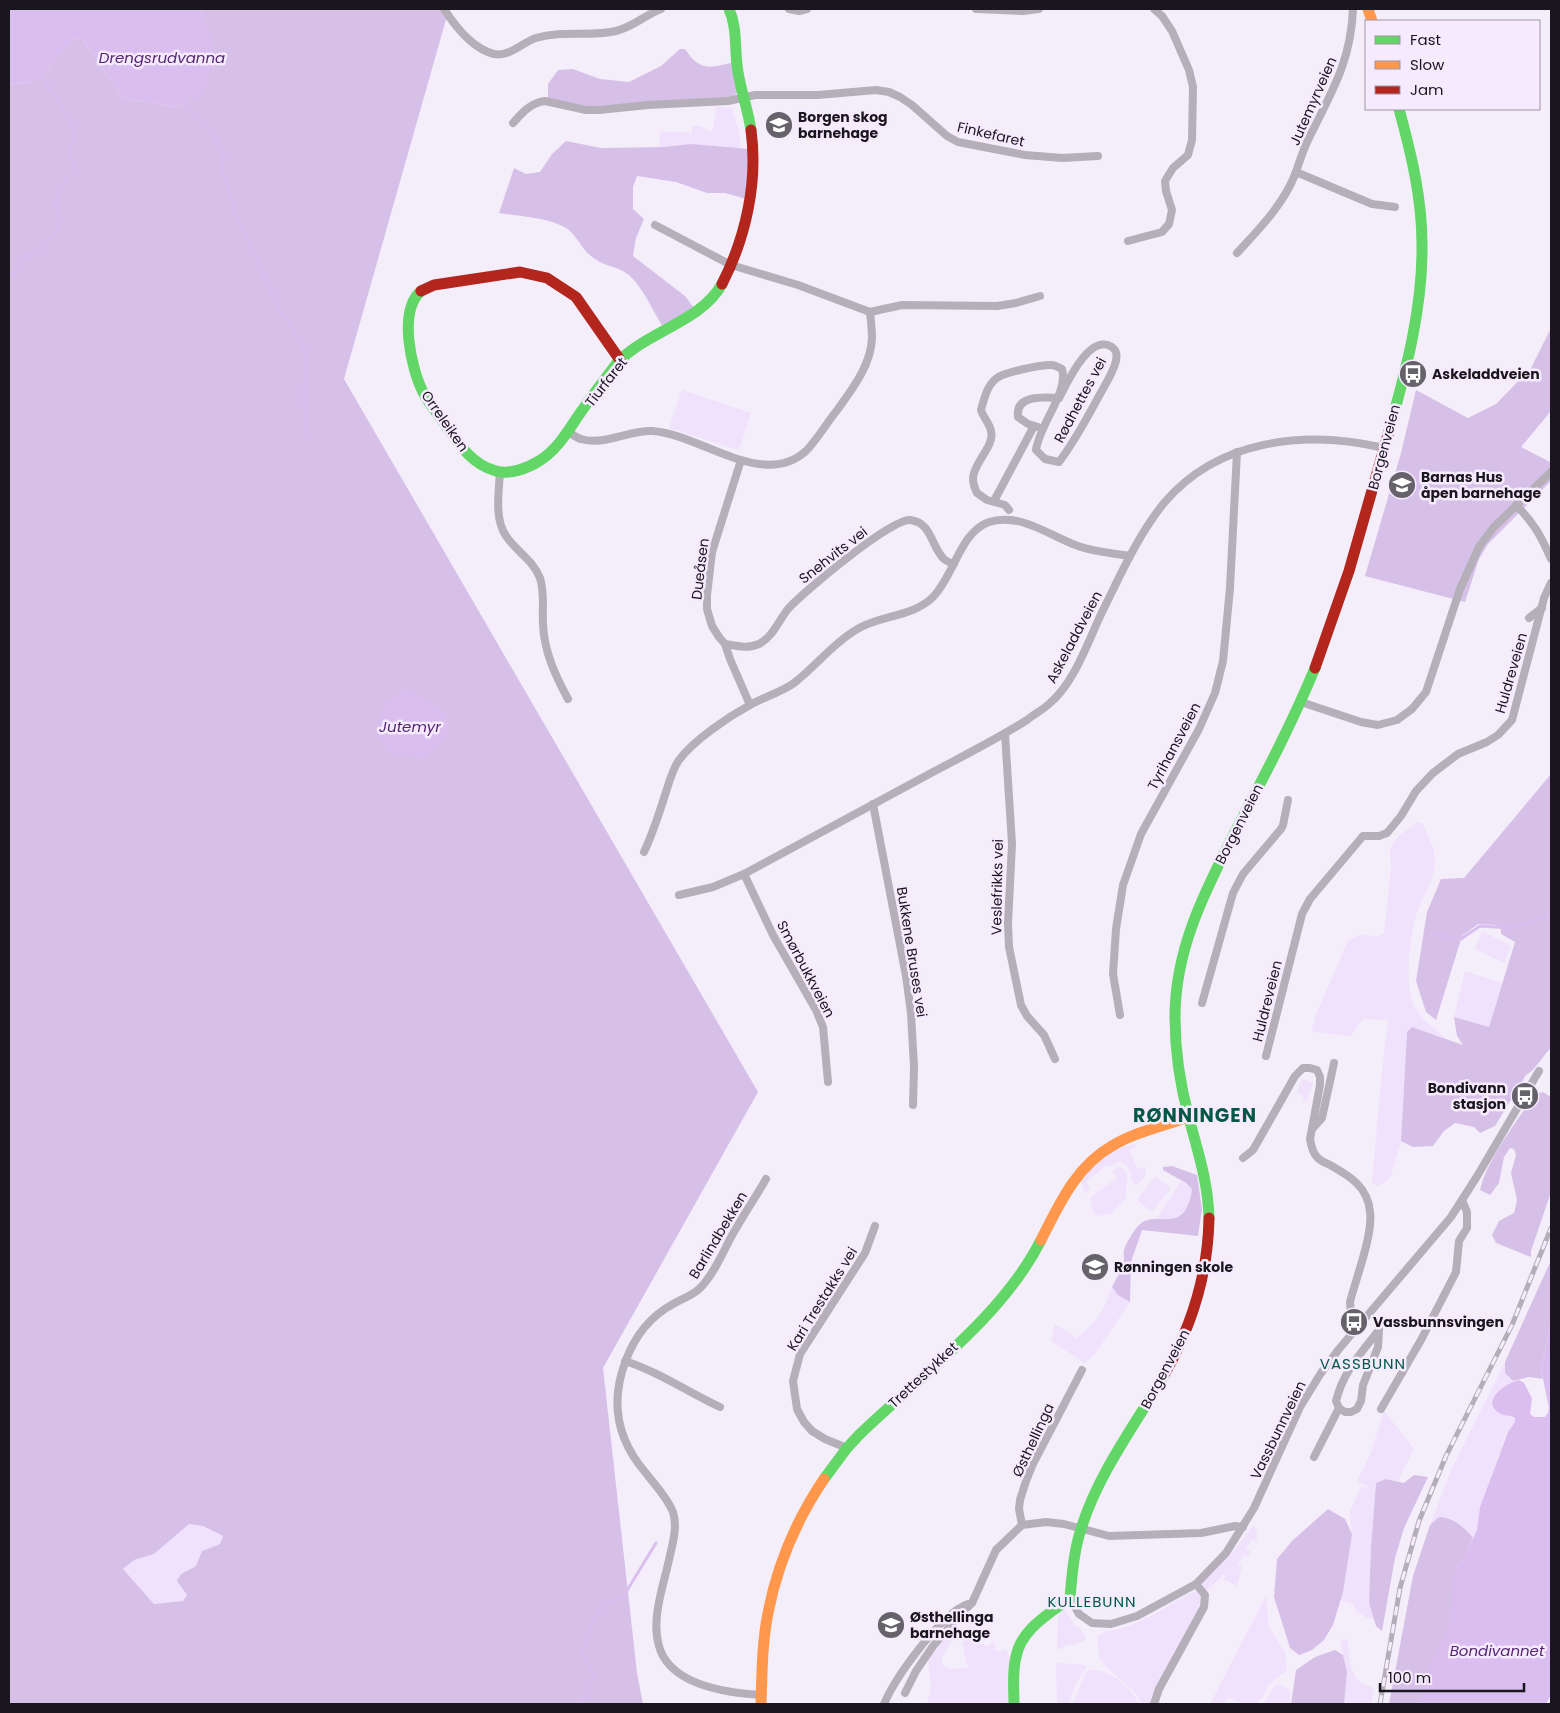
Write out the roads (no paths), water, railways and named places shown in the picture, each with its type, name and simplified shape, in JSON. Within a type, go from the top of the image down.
[{"type":"street","points":[[444,9],[451,20],[473,42],[484,51],[497,54],[511,52],[535,38],[553,34],[617,31],[637,23],[661,9]]},
{"type":"street","name":"Tiurfaret","points":[[500,472],[518,471],[546,458],[560,444],[620,360],[640,344],[700,310],[718,290],[731,265],[746,217],[752,178],[753,147],[737,64],[736,38],[729,9]]},
{"type":"street","points":[[789,9],[799,11],[807,9]]},
{"type":"street","points":[[976,9],[1023,11],[1039,9]]},
{"type":"street","points":[[1128,241],[1162,232],[1169,224],[1172,210],[1164,181],[1173,168],[1188,155],[1192,140],[1193,87],[1189,70],[1172,31],[1162,16],[1154,9]]},
{"type":"street","name":"Jutemyrveien","points":[[1237,253],[1271,216],[1290,188],[1309,138],[1334,89],[1344,64],[1353,9]]},
{"type":"street","name":"Finkefaret","points":[[745,98],[755,95],[818,95],[876,90],[889,92],[912,105],[947,136],[958,142],[1025,155],[1062,158],[1098,156]]},
{"type":"street","points":[[513,123],[529,106],[545,101],[586,110],[714,102],[745,98]]},
{"type":"street","name":"Borgenveien","points":[[1070,1598],[1072,1572],[1081,1527],[1096,1492],[1162,1380],[1182,1342],[1197,1302],[1206,1258],[1209,1213],[1204,1173],[1188,1117],[1179,1068],[1175,1019],[1176,995],[1182,955],[1197,910],[1301,702],[1334,614],[1384,448],[1416,320],[1422,261],[1418,196],[1410,148],[1399,110]]},
{"type":"street","points":[[1296,172],[1372,204],[1395,207]]},
{"type":"street","points":[[655,224],[731,265],[798,285],[870,312],[902,305],[997,306],[1040,296]]},
{"type":"street","name":"Orreleiken","points":[[500,472],[483,465],[468,455],[423,394],[414,368],[410,342],[409,311],[412,302],[424,288],[520,272],[547,278],[576,297],[620,360]]},
{"type":"street","points":[[568,432],[581,439],[600,441],[636,432],[652,431],[679,436],[756,464],[773,466],[794,459],[806,451],[857,383],[871,348],[870,312]]},
{"type":"street","name":"Rødhettes vei","points":[[1101,344],[1113,348],[1116,353],[1113,370],[1087,418],[1059,462],[1045,459],[1036,450],[1038,427],[1059,398],[1086,354],[1101,344]]},
{"type":"street","name":"Rødhettes vei","points":[[1009,510],[1005,505],[987,500],[977,494],[973,480],[975,469],[988,446],[992,434],[991,428],[981,410],[983,399],[991,384],[1004,374],[1050,365],[1062,369],[1064,374],[1059,398]]},
{"type":"street","points":[[994,501],[1038,427],[1018,417],[1020,405],[1028,399],[1059,398]]},
{"type":"street","name":"Askeladdveien","points":[[679,895],[713,887],[744,874],[1005,734],[1050,703],[1061,691],[1076,666],[1130,556],[1153,518],[1165,502],[1197,474],[1237,452],[1266,443],[1290,440],[1343,440],[1384,448]]},
{"type":"street","name":"Tyrihansveien","points":[[1120,1015],[1114,974],[1116,929],[1123,885],[1141,834],[1199,729],[1215,693],[1223,661],[1229,598],[1237,452]]},
{"type":"street","name":"Dueåsen","points":[[741,460],[712,552],[707,609],[712,626],[725,644],[750,705]]},
{"type":"street","points":[[500,472],[498,504],[500,523],[506,536],[534,566],[540,578],[544,594],[544,638],[549,660],[568,699]]},
{"type":"street","points":[[1301,702],[1362,722],[1378,725],[1397,720],[1412,709],[1426,692],[1460,589],[1472,560],[1485,538],[1551,472]]},
{"type":"street","points":[[1516,505],[1531,520],[1539,532],[1551,559]]},
{"type":"street","points":[[644,852],[652,835],[670,777],[679,760],[723,722],[750,705],[793,684],[839,642],[862,627],[915,609],[933,597],[947,578],[969,538],[977,529],[988,522],[1008,519],[1026,524],[1080,547],[1130,556]]},
{"type":"street","name":"Snehvits vei","points":[[725,644],[744,648],[760,644],[772,633],[787,610],[808,589],[886,530],[902,521],[911,520],[920,524],[929,532],[944,559],[954,564]]},
{"type":"street","name":"Huldreveien","points":[[1266,1056],[1302,914],[1310,899],[1363,836],[1379,836],[1387,833],[1401,816],[1416,791],[1433,774],[1458,754],[1487,742],[1498,735],[1512,720],[1544,598],[1551,582]]},
{"type":"street","points":[[1530,618],[1542,608]]},
{"type":"street","name":"Veslefrikks vei","points":[[1005,734],[1012,844],[1008,923],[1009,946],[1021,1005],[1027,1016],[1044,1035],[1055,1060]]},
{"type":"street","points":[[1202,1003],[1233,893],[1246,870],[1281,829],[1288,800]]},
{"type":"street","name":"Bukkene Bruses vei","points":[[873,804],[906,976],[911,1013],[914,1067],[913,1105]]},
{"type":"street","name":"Smørbukkveien","points":[[744,874],[773,935],[816,1010],[824,1028],[828,1082]]},
{"type":"street","points":[[1312,1130],[1322,1118],[1334,1063]]},
{"type":"street","points":[[1243,1158],[1253,1150],[1295,1076],[1303,1068],[1317,1070],[1320,1077],[1320,1085],[1310,1139],[1312,1147],[1317,1158],[1351,1176],[1361,1186],[1369,1201],[1371,1214],[1369,1227],[1350,1302],[1351,1314],[1359,1326]]},
{"type":"street","name":"Vassbunnveien","points":[[1070,1598],[1078,1614],[1092,1624],[1111,1624],[1137,1616],[1196,1584],[1226,1553],[1243,1527],[1267,1482],[1282,1444],[1300,1407],[1321,1373],[1451,1217],[1539,1071]]},
{"type":"street","name":"Trettestykket","points":[[761,1700],[768,1612],[782,1565],[796,1528],[814,1495],[847,1448],[973,1328],[999,1300],[1027,1265],[1063,1198],[1088,1164],[1128,1138],[1188,1117]]},
{"type":"street","name":"Barlindbekken","points":[[761,1700],[699,1684],[683,1676],[673,1668],[659,1647],[657,1632],[658,1613],[674,1539],[674,1514],[661,1491],[644,1471],[625,1443],[617,1412],[620,1377],[625,1361],[635,1341],[656,1315],[701,1288],[766,1179]]},
{"type":"street","points":[[1381,1409],[1421,1340],[1456,1272],[1459,1241],[1467,1228],[1467,1212],[1462,1200]]},
{"type":"street","name":"Kari Trestakks vei","points":[[847,1448],[825,1439],[812,1431],[804,1422],[797,1409],[793,1381],[800,1354],[865,1254],[875,1226]]},
{"type":"street","points":[[1379,1330],[1378,1347],[1363,1385],[1361,1401],[1357,1409],[1345,1412],[1339,1408],[1336,1401],[1350,1367],[1379,1330]]},
{"type":"street","points":[[625,1361],[647,1368],[720,1407]]},
{"type":"street","name":"Østhellinga","points":[[1022,1525],[1019,1509],[1026,1481],[1082,1370]]},
{"type":"street","points":[[1314,1457],[1339,1408]]},
{"type":"street","points":[[905,1693],[916,1671],[933,1646],[972,1603],[996,1550],[1022,1525],[1046,1522],[1081,1527],[1091,1532],[1109,1536],[1202,1533],[1235,1526],[1243,1527]]},
{"type":"street","points":[[1154,1704],[1159,1689],[1204,1607],[1205,1595],[1196,1584]]},
{"type":"street","points":[[1014,1704],[1014,1667],[1020,1642],[1026,1633],[1070,1598]]},
{"type":"street","points":[[884,1704],[888,1694],[935,1629],[954,1611],[972,1603]]},
{"type":"water","name":"Drengsrudvanna","points":[[9,9],[200,9],[213,39],[209,77],[203,97],[198,100],[193,95],[181,105],[174,107],[123,98],[83,40],[75,38],[42,75],[32,82],[9,85]]},
{"type":"water","name":"Jutemyr","points":[[407,688],[444,712],[450,735],[424,758],[390,753],[375,734],[386,704]]},
{"type":"water","name":"Bondivannet","points":[[1551,1321],[1551,1695],[1546,1704],[1420,1704],[1432,1662],[1450,1623],[1454,1576],[1457,1566],[1465,1556],[1477,1530],[1480,1507],[1508,1432],[1515,1422],[1515,1418],[1499,1413],[1492,1403],[1497,1393],[1519,1380],[1524,1383],[1532,1398],[1530,1414],[1534,1417],[1545,1417],[1548,1413],[1549,1408],[1541,1369]]},
{"type":"waterway","points":[[9,276],[19,270],[21,259],[41,250],[60,225],[55,199],[66,179],[76,170],[69,155],[75,130],[42,75]]},
{"type":"waterway","points":[[184,103],[205,123],[224,153],[223,172],[236,216],[279,308],[301,341],[306,354],[304,360],[305,435]]},
{"type":"waterway","points":[[1434,934],[1461,939],[1480,926],[1510,928],[1551,915]]},
{"type":"waterway","name":"Barlindbekken","points":[[595,1679],[582,1651],[590,1632],[592,1621],[606,1604],[623,1597],[656,1543]]},
{"type":"waterway","name":"Barlindbekken","points":[[581,1704],[591,1685]]},
{"type":"railway","points":[[1380,1704],[1400,1588],[1419,1521],[1446,1456],[1512,1325],[1551,1228]]},
{"type":"place","name":"Borgen skog barnehage","points":[[779,125]]},
{"type":"place","name":"Askeladdveien","points":[[1413,374]]},
{"type":"place","name":"Barnas Hus åpen barnehage","points":[[1402,485]]},
{"type":"place","name":"Bondivann stasjon","points":[[1525,1096]]},
{"type":"place","name":"Rønningen skole","points":[[1095,1267]]},
{"type":"place","name":"Vassbunnsvingen","points":[[1354,1322]]},
{"type":"place","name":"Østhellinga barnehage","points":[[891,1625]]},
{"type":"district","name":"RØNNINGEN","points":[[1195,1115]]},
{"type":"district","name":"VASSBUNN","points":[[1363,1363]]},
{"type":"district","name":"KULLEBUNN","points":[[1092,1601]]}]
